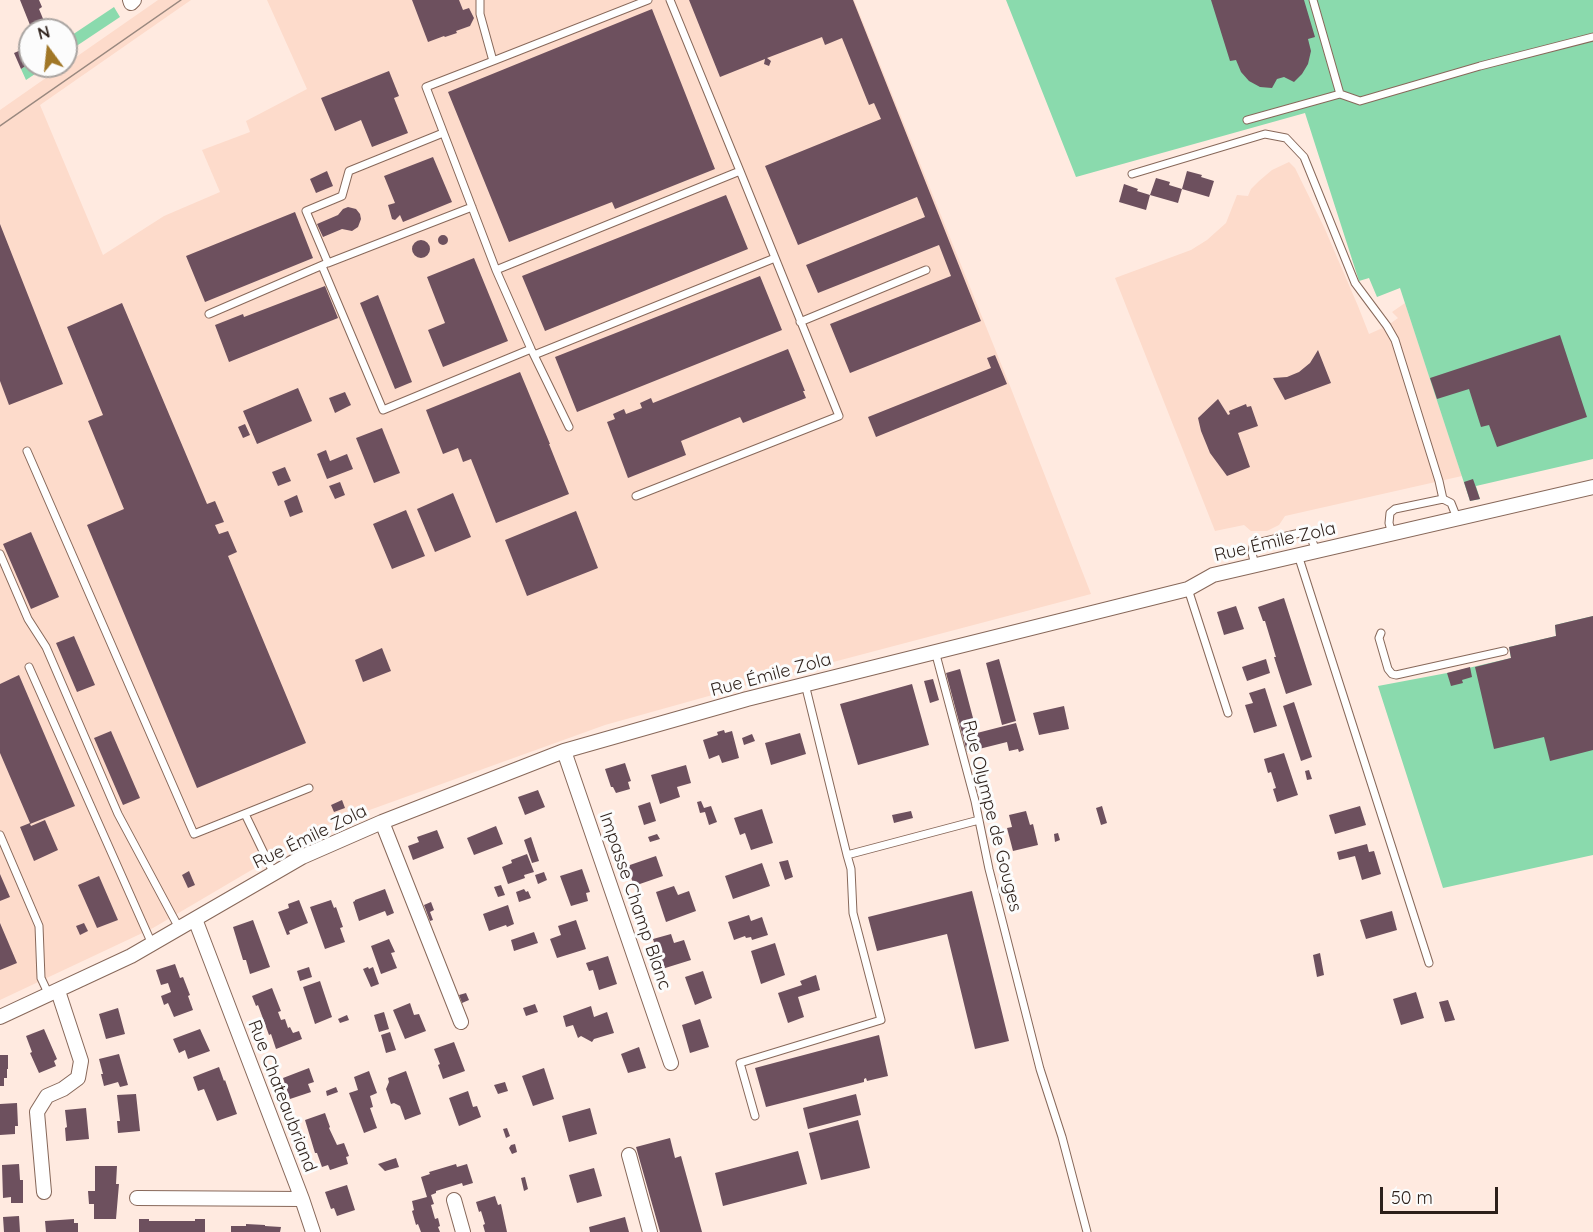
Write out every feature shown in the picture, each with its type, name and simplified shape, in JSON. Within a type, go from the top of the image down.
[{"type":"street","points":[[130,0],[131,3],[134,0]]},
{"type":"street","name":"Rue Émile Zola","points":[[0,1017],[131,956],[302,857],[382,822],[564,751],[747,699],[1188,589],[1213,575],[1593,487]]},
{"type":"street","name":"Impasse Champ Blanc","points":[[564,751],[671,1063]]},
{"type":"street","points":[[382,822],[461,1022]]},
{"type":"street","name":"Rue Chateaubriand","points":[[136,1197],[302,1199],[195,919]]},
{"type":"street","points":[[44,1192],[37,1113],[47,1096],[63,1089],[78,1078],[81,1061],[54,993]]},
{"type":"street","points":[[629,1155],[650,1232]]},
{"type":"street","points":[[302,1199],[313,1232]]},
{"type":"street","points":[[454,1200],[464,1232]]},
{"type":"lane","points":[[480,0],[480,14],[492,61]]},
{"type":"lane","points":[[569,427],[532,352],[496,270],[426,87],[648,0]]},
{"type":"lane","points":[[636,496],[839,416],[670,0]]},
{"type":"lane","points":[[1313,0],[1340,94]]},
{"type":"lane","points":[[1247,120],[1340,94],[1360,101],[1480,66],[1593,37]]},
{"type":"lane","points":[[443,133],[349,171],[342,196],[306,211],[383,410],[775,258]]},
{"type":"lane","points":[[1132,174],[1265,134],[1286,138],[1304,157],[1355,284],[1395,340],[1443,500]]},
{"type":"lane","points":[[496,270],[740,171]]},
{"type":"lane","points":[[209,314],[472,207]]},
{"type":"lane","points":[[800,322],[926,270]]},
{"type":"lane","points":[[27,451],[194,834],[309,788]]},
{"type":"lane","points":[[1392,534],[1389,523],[1390,513],[1395,509],[1443,500],[1451,503],[1457,518]]},
{"type":"lane","points":[[1255,565],[1252,553],[1257,543],[1304,532],[1310,535],[1316,550]]},
{"type":"lane","points":[[0,554],[28,619],[46,647],[118,814],[179,928]]},
{"type":"lane","points":[[1298,555],[1429,963]]},
{"type":"lane","points":[[1188,589],[1227,713]]},
{"type":"lane","points":[[1381,633],[1379,638],[1388,669],[1395,675],[1504,651]]},
{"type":"lane","name":"Rue Olympe de Gouges","points":[[935,651],[1040,1069],[1062,1137],[1087,1232]]},
{"type":"lane","points":[[29,667],[152,944]]},
{"type":"lane","points":[[755,1116],[740,1063],[881,1020],[853,913],[851,869],[805,684]]},
{"type":"lane","points":[[245,814],[274,874]]},
{"type":"lane","points":[[847,855],[979,820]]},
{"type":"lane","points":[[0,835],[39,926],[41,978],[54,993]]},
{"type":"shaded area","points":[[158,0],[191,0],[40,105],[103,255],[164,216],[220,192],[202,150],[250,132],[246,121],[307,89],[267,0],[854,0],[1010,386],[1091,594],[605,725],[328,825],[153,928],[0,1000],[0,110],[46,78],[78,78],[78,56]]},
{"type":"shaded area","points":[[1289,162],[1295,168],[1324,227],[1369,334],[1398,318],[1392,312],[1405,303],[1462,476],[1285,516],[1279,525],[1267,531],[1251,531],[1244,525],[1215,531],[1115,278],[1191,250],[1207,240],[1226,223],[1237,195],[1248,196],[1251,189],[1272,170]]},
{"type":"green space","points":[[1006,0],[1593,0],[1593,459],[1476,486],[1480,499],[1470,501],[1400,288],[1377,297],[1369,278],[1359,281],[1305,113],[1076,177]]},
{"type":"green space","points":[[114,7],[120,17],[78,45],[78,31]]},
{"type":"green space","points":[[1593,616],[1593,855],[1443,888],[1378,686],[1511,658],[1509,647],[1556,636],[1555,625]]},
{"type":"building","points":[[20,0],[39,0],[42,7],[39,9],[43,18],[27,18]]},
{"type":"building","points":[[412,0],[459,0],[463,10],[469,8],[474,18],[470,26],[456,31],[457,33],[428,42]]},
{"type":"building","points":[[689,0],[853,0],[981,321],[850,373],[830,324],[951,276],[939,245],[818,293],[806,265],[925,217],[917,197],[798,245],[765,166],[881,119],[874,103],[869,105],[842,38],[825,45],[822,37],[767,58],[771,61],[769,66],[764,64],[765,59],[720,77]]},
{"type":"building","points":[[1211,0],[1304,0],[1315,37],[1308,39],[1311,51],[1308,64],[1302,74],[1294,82],[1284,77],[1277,79],[1272,88],[1260,87],[1249,81],[1241,72],[1236,60],[1230,61]]},
{"type":"building","points":[[652,9],[715,169],[615,209],[612,202],[509,242],[448,92]]},
{"type":"building","points":[[389,71],[399,96],[394,98],[408,133],[372,147],[361,120],[335,131],[321,98]]},
{"type":"building","points":[[433,157],[452,202],[403,222],[400,215],[395,220],[392,219],[388,205],[395,203],[384,176]]},
{"type":"building","points":[[327,171],[333,186],[316,193],[310,179]]},
{"type":"building","points":[[1187,171],[1214,181],[1209,197],[1182,189]]},
{"type":"building","points":[[1156,178],[1182,189],[1178,203],[1150,195]]},
{"type":"building","points":[[1124,184],[1150,195],[1146,210],[1119,202]]},
{"type":"building","points":[[726,195],[748,249],[545,331],[522,276]]},
{"type":"building","points":[[348,207],[356,209],[360,214],[358,227],[352,231],[342,229],[323,237],[317,224],[338,215]]},
{"type":"building","points":[[295,212],[313,258],[205,302],[186,256]]},
{"type":"building","points":[[0,224],[63,384],[9,405],[0,381]]},
{"type":"building","points":[[443,235],[447,236],[447,244],[443,245],[439,244],[438,240],[439,236]]},
{"type":"building","points":[[421,240],[429,245],[430,249],[425,257],[421,258],[413,253],[412,249],[417,241]]},
{"type":"building","points":[[474,258],[508,341],[443,367],[428,330],[445,323],[427,277]]},
{"type":"building","points":[[760,276],[782,330],[577,412],[555,357]]},
{"type":"building","points":[[325,286],[338,318],[229,362],[215,325],[243,314],[244,317]]},
{"type":"building","points":[[378,295],[412,382],[395,389],[360,303]]},
{"type":"building","points":[[122,303],[207,504],[215,501],[224,522],[215,525],[219,534],[228,531],[237,552],[228,556],[306,743],[197,788],[87,525],[124,509],[88,421],[103,415],[67,327]]},
{"type":"building","points":[[1560,335],[1587,417],[1497,447],[1489,425],[1481,427],[1469,389],[1437,399],[1430,378]]},
{"type":"building","points":[[788,349],[806,398],[743,423],[740,417],[681,441],[686,455],[628,478],[607,422],[615,419],[613,414],[624,409],[626,414],[642,408],[640,403],[651,398],[653,403]]},
{"type":"building","points":[[1318,350],[1331,383],[1285,400],[1273,378],[1287,377],[1299,372],[1310,363]]},
{"type":"building","points":[[995,355],[1007,384],[876,437],[868,417],[991,368],[987,358]]},
{"type":"building","points":[[520,372],[569,494],[496,523],[471,459],[463,462],[458,448],[443,454],[426,410]]},
{"type":"building","points":[[298,388],[312,421],[257,444],[243,411]]},
{"type":"building","points":[[345,392],[351,405],[335,413],[329,398]]},
{"type":"building","points":[[1218,399],[1228,415],[1229,411],[1246,404],[1247,407],[1251,406],[1258,426],[1238,433],[1250,467],[1227,476],[1210,453],[1198,418]]},
{"type":"building","points":[[245,424],[250,435],[243,438],[238,427]]},
{"type":"building","points":[[382,428],[400,473],[374,483],[356,438]]},
{"type":"building","points":[[326,450],[330,461],[347,454],[353,469],[327,479],[317,454]]},
{"type":"building","points":[[285,467],[291,481],[278,486],[272,472]]},
{"type":"building","points":[[1473,479],[1480,499],[1470,501],[1464,482]]},
{"type":"building","points":[[340,482],[345,495],[335,499],[329,486]]},
{"type":"building","points":[[453,493],[471,537],[435,552],[417,509]]},
{"type":"building","points":[[297,495],[303,512],[290,517],[284,501]]},
{"type":"building","points":[[406,510],[425,556],[392,569],[373,524]]},
{"type":"building","points":[[576,511],[598,568],[527,596],[505,540]]},
{"type":"building","points":[[31,532],[59,597],[31,609],[3,544]]},
{"type":"building","points":[[1284,598],[1312,685],[1286,694],[1265,621],[1258,607]]},
{"type":"building","points":[[1236,606],[1244,629],[1224,635],[1217,612]]},
{"type":"building","points":[[1593,616],[1593,750],[1550,761],[1544,737],[1494,749],[1475,667],[1511,658],[1509,647],[1556,636],[1555,625]]},
{"type":"building","points":[[74,636],[95,685],[77,692],[56,643]]},
{"type":"building","points":[[382,648],[391,671],[363,682],[355,660]]},
{"type":"building","points":[[999,659],[1016,721],[1002,725],[986,663]]},
{"type":"building","points":[[1266,659],[1270,673],[1247,681],[1242,667]]},
{"type":"building","points":[[1470,667],[1472,677],[1462,680],[1463,683],[1451,686],[1447,673]]},
{"type":"building","points":[[960,669],[977,733],[1016,723],[1024,750],[1009,751],[1007,742],[967,752],[946,673]]},
{"type":"building","points":[[19,675],[75,806],[30,824],[31,826],[45,820],[58,850],[34,861],[20,827],[30,823],[0,753],[0,684]]},
{"type":"building","points":[[933,679],[939,700],[930,703],[924,681]]},
{"type":"building","points":[[912,684],[929,745],[858,765],[840,704]]},
{"type":"building","points":[[1265,688],[1277,726],[1254,733],[1245,705],[1253,703],[1249,693]]},
{"type":"building","points":[[1294,702],[1312,757],[1301,761],[1283,706]]},
{"type":"building","points":[[1064,706],[1069,729],[1039,735],[1033,713]]},
{"type":"building","points":[[724,730],[725,733],[732,731],[739,758],[722,763],[719,755],[709,759],[703,740],[718,735],[717,732]]},
{"type":"building","points":[[111,731],[140,798],[123,805],[94,738]]},
{"type":"building","points":[[800,733],[806,754],[771,765],[765,743]]},
{"type":"building","points":[[752,734],[755,741],[744,745],[742,738]]},
{"type":"building","points":[[1284,753],[1298,795],[1277,802],[1273,789],[1276,788],[1264,759]]},
{"type":"building","points":[[625,763],[631,781],[628,782],[630,789],[616,793],[611,787],[605,769]]},
{"type":"building","points":[[686,765],[691,783],[677,787],[680,797],[660,804],[651,775]]},
{"type":"building","points":[[1309,770],[1312,779],[1307,780],[1305,771]]},
{"type":"building","points":[[538,790],[545,807],[525,815],[518,797]]},
{"type":"building","points":[[342,800],[345,808],[334,812],[331,805]]},
{"type":"building","points":[[701,801],[704,808],[711,806],[717,822],[709,825],[705,812],[700,813],[697,802]]},
{"type":"building","points":[[650,802],[656,821],[644,825],[638,806]]},
{"type":"building","points":[[1102,806],[1107,823],[1101,825],[1096,808]]},
{"type":"building","points":[[1360,806],[1366,825],[1335,834],[1329,815]]},
{"type":"building","points":[[762,809],[773,843],[751,850],[745,833],[740,835],[734,818]]},
{"type":"building","points":[[911,811],[913,818],[894,823],[892,815]]},
{"type":"building","points":[[1026,811],[1030,825],[1033,824],[1038,845],[1013,851],[1007,828],[1012,827],[1009,815]]},
{"type":"building","points":[[496,826],[503,844],[474,855],[467,838]]},
{"type":"building","points":[[437,830],[444,848],[413,860],[408,846],[419,842],[417,837]]},
{"type":"building","points":[[1058,833],[1060,840],[1055,842],[1054,834]]},
{"type":"building","points":[[657,834],[660,839],[650,842],[648,837]]},
{"type":"building","points":[[531,837],[539,861],[532,863],[524,840]]},
{"type":"building","points":[[1367,844],[1369,852],[1374,851],[1381,874],[1362,880],[1355,856],[1339,860],[1337,852]]},
{"type":"building","points":[[527,854],[534,872],[508,884],[502,867],[512,863],[511,860]]},
{"type":"building","points":[[656,856],[663,876],[634,886],[627,866]]},
{"type":"building","points":[[788,860],[793,877],[785,880],[779,862]]},
{"type":"building","points":[[762,863],[770,886],[733,899],[725,876]]},
{"type":"building","points":[[582,869],[590,892],[586,893],[588,901],[571,906],[560,876]]},
{"type":"building","points":[[189,871],[195,885],[188,888],[182,875]]},
{"type":"building","points":[[544,872],[547,880],[538,884],[535,875]]},
{"type":"building","points":[[0,874],[10,897],[0,901]]},
{"type":"building","points":[[99,876],[118,920],[97,928],[78,885]]},
{"type":"building","points":[[501,885],[505,895],[498,897],[494,887]]},
{"type":"building","points":[[674,886],[678,895],[689,891],[696,911],[666,922],[656,892]]},
{"type":"building","points":[[385,889],[394,913],[387,916],[385,911],[359,921],[353,902]]},
{"type":"building","points":[[524,889],[528,891],[531,898],[519,902],[516,892]]},
{"type":"building","points":[[972,891],[1009,1041],[975,1049],[947,934],[877,951],[868,917]]},
{"type":"building","points":[[299,900],[308,923],[289,931],[290,934],[287,935],[278,912],[289,908],[288,904]]},
{"type":"building","points":[[331,900],[343,927],[340,928],[345,942],[325,949],[310,907]]},
{"type":"building","points":[[431,902],[434,910],[430,912],[433,920],[430,921],[424,905]]},
{"type":"building","points":[[508,905],[514,924],[489,931],[483,914]]},
{"type":"building","points":[[1392,911],[1397,930],[1366,939],[1360,920]]},
{"type":"building","points":[[749,915],[751,921],[762,917],[768,935],[752,940],[751,937],[746,938],[745,936],[734,940],[728,922]]},
{"type":"building","points":[[253,920],[270,967],[250,974],[246,960],[243,960],[233,927]]},
{"type":"building","points":[[576,920],[586,949],[557,958],[550,939],[561,935],[558,926]]},
{"type":"building","points":[[0,923],[17,963],[0,970]]},
{"type":"building","points":[[84,923],[88,931],[80,935],[76,926]]},
{"type":"building","points":[[534,932],[538,943],[514,951],[511,940]]},
{"type":"building","points":[[671,934],[674,943],[684,940],[691,960],[662,969],[653,939]]},
{"type":"building","points":[[389,939],[395,952],[391,953],[397,968],[381,974],[371,946]]},
{"type":"building","points":[[775,943],[785,975],[761,984],[751,951]]},
{"type":"building","points":[[1320,953],[1324,975],[1317,977],[1313,955]]},
{"type":"building","points":[[608,956],[617,984],[599,990],[593,970],[589,971],[586,963]]},
{"type":"building","points":[[175,964],[180,978],[183,977],[193,1010],[174,1017],[168,1003],[164,1005],[161,996],[171,992],[168,983],[161,985],[156,970]]},
{"type":"building","points":[[309,967],[312,977],[300,981],[297,971]]},
{"type":"building","points":[[368,967],[369,969],[373,967],[379,984],[371,987],[363,969]]},
{"type":"building","points":[[703,971],[712,998],[695,1005],[685,977]]},
{"type":"building","points":[[816,975],[820,990],[798,997],[804,1017],[788,1023],[778,993],[802,985],[800,981]]},
{"type":"building","points":[[320,981],[332,1017],[315,1024],[303,987]]},
{"type":"building","points":[[272,988],[281,1011],[278,1012],[281,1020],[285,1019],[288,1028],[290,1027],[293,1033],[299,1031],[302,1039],[276,1049],[252,996]]},
{"type":"building","points":[[1416,992],[1424,1018],[1401,1025],[1393,999]]},
{"type":"building","points":[[466,993],[469,1000],[462,1003],[459,995]]},
{"type":"building","points":[[1448,1000],[1455,1020],[1445,1022],[1439,1002]]},
{"type":"building","points":[[410,1003],[414,1015],[419,1014],[426,1031],[405,1039],[393,1010]]},
{"type":"building","points":[[535,1004],[538,1012],[526,1016],[523,1008]]},
{"type":"building","points":[[591,1006],[594,1017],[607,1012],[614,1033],[594,1039],[592,1042],[581,1036],[578,1038],[573,1025],[566,1027],[563,1016]]},
{"type":"building","points":[[118,1008],[125,1034],[106,1039],[99,1014]]},
{"type":"building","points":[[384,1012],[389,1029],[379,1032],[374,1015]]},
{"type":"building","points":[[347,1015],[349,1020],[340,1023],[338,1019]]},
{"type":"building","points":[[700,1019],[709,1047],[690,1053],[682,1025]]},
{"type":"building","points":[[44,1029],[57,1059],[54,1061],[56,1066],[39,1073],[30,1053],[32,1052],[26,1036]]},
{"type":"building","points":[[200,1029],[210,1051],[188,1059],[185,1050],[179,1053],[173,1039]]},
{"type":"building","points":[[390,1032],[396,1050],[386,1053],[381,1035]]},
{"type":"building","points":[[879,1035],[888,1076],[867,1081],[866,1078],[864,1082],[766,1107],[755,1068]]},
{"type":"building","points":[[454,1042],[465,1071],[443,1079],[434,1049]]},
{"type":"building","points":[[639,1047],[646,1068],[628,1073],[621,1054]]},
{"type":"building","points":[[119,1054],[128,1085],[120,1087],[118,1082],[104,1086],[99,1059]]},
{"type":"building","points":[[0,1055],[8,1055],[7,1078],[4,1078],[4,1086],[0,1086]]},
{"type":"building","points":[[219,1067],[237,1114],[217,1121],[204,1089],[198,1091],[193,1077]]},
{"type":"building","points":[[309,1068],[314,1082],[308,1084],[311,1092],[290,1099],[283,1078]]},
{"type":"building","points":[[544,1068],[554,1099],[533,1106],[522,1076]]},
{"type":"building","points":[[369,1071],[377,1093],[370,1096],[373,1107],[370,1108],[377,1128],[364,1133],[349,1093],[358,1090],[354,1077]]},
{"type":"building","points":[[406,1071],[421,1114],[405,1120],[400,1106],[391,1104],[386,1089],[388,1078]]},
{"type":"building","points":[[505,1082],[508,1091],[498,1094],[494,1085]]},
{"type":"building","points":[[336,1087],[338,1092],[327,1096],[326,1091]]},
{"type":"building","points":[[468,1091],[473,1107],[477,1106],[481,1117],[459,1126],[449,1098]]},
{"type":"building","points":[[136,1094],[140,1131],[118,1133],[117,1121],[120,1121],[117,1095]]},
{"type":"building","points":[[856,1094],[861,1115],[808,1129],[803,1108]]},
{"type":"building","points":[[17,1103],[18,1126],[15,1126],[15,1134],[0,1135],[0,1104]]},
{"type":"building","points":[[86,1108],[89,1139],[66,1141],[65,1110]]},
{"type":"building","points":[[590,1108],[597,1134],[569,1142],[562,1116]]},
{"type":"building","points":[[325,1113],[337,1145],[344,1143],[349,1156],[346,1157],[348,1164],[330,1170],[328,1165],[322,1167],[315,1153],[305,1120]]},
{"type":"building","points":[[858,1120],[870,1168],[821,1180],[809,1133]]},
{"type":"building","points":[[507,1128],[510,1136],[506,1138],[503,1129]]},
{"type":"building","points":[[670,1138],[675,1158],[681,1156],[702,1232],[660,1232],[636,1147]]},
{"type":"building","points":[[515,1144],[517,1152],[512,1154],[509,1148]]},
{"type":"building","points":[[798,1151],[807,1184],[723,1206],[715,1173]]},
{"type":"building","points":[[396,1158],[399,1167],[385,1171],[378,1164]]},
{"type":"building","points":[[19,1164],[20,1180],[23,1180],[23,1203],[11,1203],[11,1197],[3,1198],[2,1165]]},
{"type":"building","points":[[456,1164],[457,1167],[467,1164],[473,1183],[463,1186],[462,1183],[436,1191],[431,1195],[434,1204],[431,1205],[435,1219],[438,1218],[440,1232],[421,1232],[418,1224],[416,1225],[412,1201],[427,1197],[421,1177],[430,1174],[429,1172]]},
{"type":"building","points":[[95,1166],[117,1166],[116,1184],[119,1184],[116,1219],[94,1219],[94,1204],[89,1204],[88,1191],[95,1191]]},
{"type":"building","points":[[594,1168],[602,1196],[577,1203],[569,1175]]},
{"type":"building","points":[[525,1177],[528,1189],[524,1191],[521,1178]]},
{"type":"building","points":[[347,1185],[355,1210],[337,1216],[334,1208],[331,1209],[325,1192]]},
{"type":"building","points":[[495,1196],[498,1205],[501,1204],[507,1232],[485,1232],[483,1225],[485,1224],[476,1202]]},
{"type":"building","points":[[19,1216],[20,1232],[4,1232],[3,1217]]},
{"type":"building","points":[[625,1217],[629,1232],[590,1232],[589,1227]]},
{"type":"building","points":[[74,1219],[74,1223],[78,1223],[78,1232],[46,1232],[45,1221]]},
{"type":"building","points":[[139,1219],[195,1221],[195,1219],[205,1219],[205,1232],[139,1232]]},
{"type":"building","points":[[246,1224],[281,1227],[280,1232],[231,1232],[231,1226],[246,1226]]},
{"type":"tram line","points":[[0,126],[181,0]]}]
